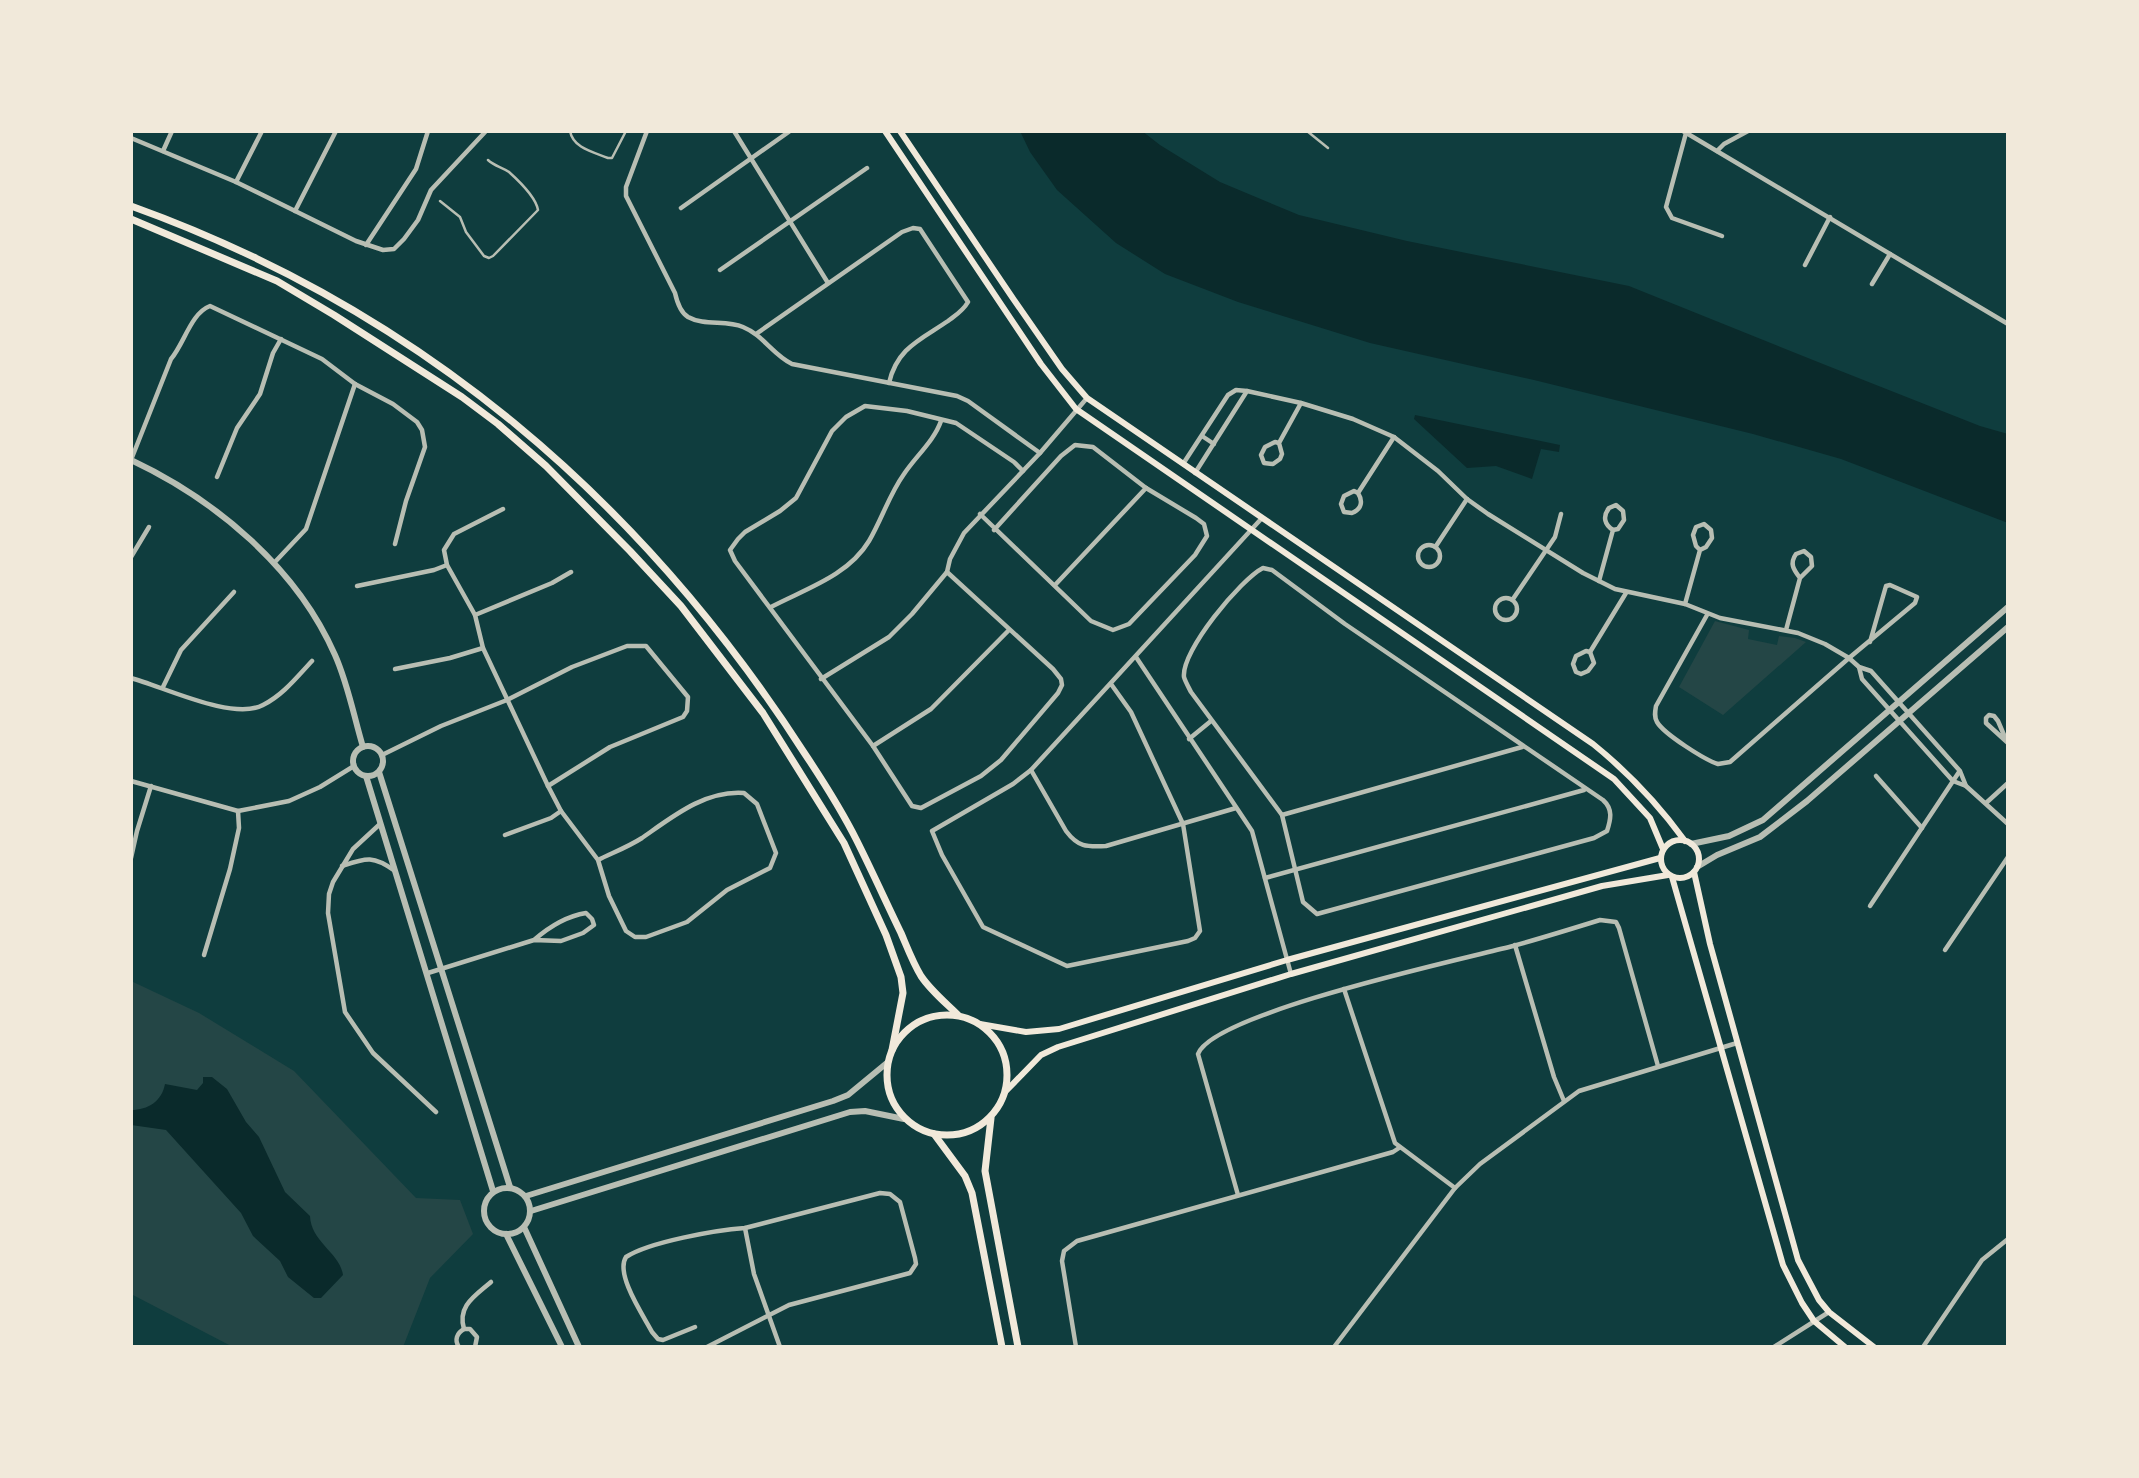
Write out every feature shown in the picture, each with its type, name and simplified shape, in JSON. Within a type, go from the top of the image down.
[{"type":"main road","points":[[885,131],[1041,364],[1076,409],[1580,753],[1614,779],[1650,818],[1664,849]]},
{"type":"main road","points":[[900,131],[1062,369],[1087,398],[1593,744],[1625,769],[1699,854],[1696,870],[1710,944],[1798,1260],[1819,1300],[1829,1312],[1874,1347]]},
{"type":"main road","points":[[131,206],[186,225],[257,257],[354,311],[470,386],[555,456],[589,488],[692,597],[778,711],[856,838],[920,975],[958,1015]]},
{"type":"main road","points":[[131,219],[277,281],[462,397],[546,466],[681,606],[763,713],[844,842],[886,935],[901,977],[903,993],[886,1077],[895,1106],[904,1119],[918,1128],[949,1136],[979,1127],[991,1117],[1006,1091],[1041,1055],[1058,1047],[1291,974],[1602,886],[1670,876],[1686,878],[1696,870]]},
{"type":"main road","points":[[1688,842],[1673,841],[1664,849],[1660,858],[1662,867],[1670,876],[1783,1265],[1814,1321],[1845,1347]]},
{"type":"main road","points":[[892,1050],[914,1024],[935,1015],[958,1015],[980,1024],[1026,1032],[1059,1029],[1287,960],[1660,858]]},
{"type":"main road","points":[[980,1024],[992,1033],[1004,1053],[1008,1076],[1006,1091]]},
{"type":"main road","points":[[991,1117],[986,1150],[986,1180],[1018,1347]]},
{"type":"main road","points":[[934,1134],[965,1176],[972,1193],[1002,1347]]},
{"type":"street","points":[[163,151],[172,131]]},
{"type":"street","points":[[236,182],[262,131]]},
{"type":"street","points":[[295,211],[336,131]]},
{"type":"street","points":[[366,245],[416,169],[428,139],[428,131]]},
{"type":"street","points":[[131,138],[236,182],[366,245],[383,250],[394,249],[418,220],[431,190],[486,131]]},
{"type":"street","points":[[647,131],[626,187],[626,196],[675,293],[679,307],[687,316],[732,323],[756,334],[775,354],[792,364],[936,391],[968,401],[1040,453]]},
{"type":"street","points":[[734,131],[828,283]]},
{"type":"street","points":[[681,208],[790,131]]},
{"type":"street","points":[[1717,151],[1748,131]]},
{"type":"street","points":[[1722,236],[1672,218],[1668,214],[1666,207],[1684,132],[2008,324]]},
{"type":"street","points":[[720,270],[867,168]]},
{"type":"street","points":[[1805,265],[1829,217]]},
{"type":"street","points":[[756,334],[902,232],[913,228],[920,229],[968,302],[960,312],[903,351],[894,365],[889,383]]},
{"type":"street","points":[[1872,284],[1890,254]]},
{"type":"street","points":[[363,747],[336,657],[308,605],[274,563],[238,528],[188,492],[131,460],[171,359],[180,349],[201,311],[210,306],[322,359],[355,384],[393,404],[417,422],[422,430],[425,447],[394,544]]},
{"type":"street","points":[[217,477],[237,428],[260,394],[273,353],[281,338]]},
{"type":"street","points":[[274,563],[306,529],[355,384]]},
{"type":"street","points":[[1183,465],[1228,396],[1236,390],[1301,403],[1353,419],[1394,437],[1438,471],[1467,499],[1599,581],[1626,593],[1685,604],[1707,615],[1786,630],[1825,643],[1849,657],[1859,667],[1871,671],[1960,771],[1966,786]]},
{"type":"street","points":[[1195,473],[1247,391]]},
{"type":"street","points":[[821,680],[889,637],[912,614],[947,572],[960,539],[980,514],[1040,453],[1087,398]]},
{"type":"street","points":[[1279,443],[1265,447],[1261,455],[1264,463],[1273,464],[1280,459],[1282,454],[1279,443],[1301,403]]},
{"type":"street","points":[[947,572],[1053,669],[1062,685],[1053,701],[991,769],[921,808],[912,806],[873,746],[821,680],[730,550],[738,538],[796,498],[832,431],[856,410],[865,406],[922,414],[956,423],[1023,471]]},
{"type":"street","points":[[771,607],[829,579],[842,570],[867,544],[898,483],[941,421]]},
{"type":"street","points":[[1202,436],[1214,443]]},
{"type":"street","points":[[1359,493],[1354,491],[1344,496],[1341,504],[1344,512],[1352,513],[1360,508],[1362,503],[1359,493],[1394,437]]},
{"type":"street","points":[[980,514],[995,530],[1091,621],[1113,630],[1129,624],[1195,555],[1207,536],[1204,524],[1146,488],[1093,447],[1075,445],[1061,456],[995,530]]},
{"type":"street","points":[[1055,585],[1146,488]]},
{"type":"street","points":[[1436,546],[1422,549],[1418,557],[1422,566],[1426,568],[1437,561],[1439,557],[1436,546],[1467,499]]},
{"type":"street","points":[[1616,505],[1623,511],[1624,520],[1618,529],[1613,530],[1605,517],[1609,509],[1616,505]]},
{"type":"street","points":[[503,509],[454,534],[444,550],[447,565],[475,615],[483,648],[548,786],[561,811],[598,860],[609,896],[626,931],[635,937],[646,937],[687,922],[727,890],[771,868],[776,853],[757,804],[744,793],[736,792],[706,800],[671,816],[640,839],[598,860]]},
{"type":"street","points":[[1513,599],[1509,597],[1499,602],[1495,610],[1499,619],[1507,620],[1514,615],[1516,610],[1513,599],[1555,537],[1561,514]]},
{"type":"street","points":[[1111,684],[1131,712],[1184,824],[1200,931],[1188,942],[1067,966],[983,927],[932,831],[1013,784],[1031,770],[1262,518]]},
{"type":"street","points":[[1685,604],[1700,550],[1706,547],[1712,538],[1711,530],[1704,524],[1696,527],[1693,535],[1696,547],[1700,550]]},
{"type":"street","points":[[131,557],[149,527]]},
{"type":"street","points":[[1599,581],[1613,530]]},
{"type":"street","points":[[1786,630],[1800,578],[1812,566],[1811,557],[1804,551],[1796,554],[1792,563],[1800,578]]},
{"type":"street","points":[[357,586],[447,565]]},
{"type":"street","points":[[1263,568],[1272,570],[1345,624],[1602,800],[1610,811],[1607,831],[1594,838],[1317,914],[1303,902],[1282,815],[1211,721],[1191,692],[1184,676],[1187,662],[1206,627],[1252,573],[1263,568]]},
{"type":"street","points":[[475,615],[552,583],[571,572]]},
{"type":"street","points":[[1707,615],[1654,714],[1663,729],[1712,762],[1730,762],[1849,657],[1870,642],[1915,603],[1917,597],[1890,585],[1886,586],[1870,642]]},
{"type":"street","points":[[163,688],[181,650],[234,592]]},
{"type":"street","points":[[1590,652],[1626,593]]},
{"type":"street","points":[[1688,842],[1729,836],[1763,820],[2008,607]]},
{"type":"street","points":[[1696,870],[1717,855],[1760,837],[1807,801],[2008,627]]},
{"type":"street","points":[[873,746],[931,709],[1009,630]]},
{"type":"street","points":[[382,755],[572,667],[627,646],[646,646],[688,697],[687,711],[683,717],[610,747],[548,786]]},
{"type":"street","points":[[395,668],[450,658],[483,648]]},
{"type":"street","points":[[1590,652],[1594,663],[1592,668],[1584,673],[1576,672],[1573,664],[1576,656],[1590,652]]},
{"type":"street","points":[[1136,657],[1252,831],[1291,974]]},
{"type":"street","points":[[131,678],[240,711],[252,710],[281,694],[312,661]]},
{"type":"street","points":[[1859,667],[1862,679],[1953,781],[1966,786],[2008,824]]},
{"type":"street","points":[[1871,688],[1879,681]]},
{"type":"street","points":[[1989,715],[1998,721],[2007,743],[1986,723],[1989,715]]},
{"type":"street","points":[[1189,739],[1211,721]]},
{"type":"street","points":[[363,747],[374,747],[382,755],[383,764],[373,776],[360,775],[354,766],[356,753],[363,747]]},
{"type":"street","points":[[1282,815],[1523,747]]},
{"type":"street","points":[[131,781],[238,811],[289,801],[320,787],[354,766]]},
{"type":"street","points":[[1031,770],[1066,831],[1085,847],[1106,846],[1236,808]]},
{"type":"street","points":[[1870,905],[1960,771]]},
{"type":"street","points":[[379,772],[510,1187]]},
{"type":"street","points":[[366,776],[493,1191]]},
{"type":"street","points":[[1876,776],[1922,828]]},
{"type":"street","points":[[1986,803],[2008,783]]},
{"type":"street","points":[[131,858],[151,786]]},
{"type":"street","points":[[1265,878],[1585,789]]},
{"type":"street","points":[[204,955],[230,869],[239,828],[238,811]]},
{"type":"street","points":[[505,835],[551,818],[561,811]]},
{"type":"street","points":[[380,824],[353,849],[341,866],[330,894],[328,913],[345,1012],[373,1053],[436,1112]]},
{"type":"street","points":[[341,866],[367,858],[381,861],[395,871]]},
{"type":"street","points":[[1945,950],[2008,858]]},
{"type":"street","points":[[428,973],[534,940],[561,941],[583,933],[594,925],[593,919],[586,913],[576,915],[546,930],[534,940]]},
{"type":"street","points":[[1238,1195],[1199,1050],[1214,1036],[1230,1028],[1344,989],[1600,920],[1616,922],[1658,1066]]},
{"type":"street","points":[[1515,945],[1554,1077],[1564,1101]]},
{"type":"street","points":[[1344,989],[1392,1137],[1399,1148],[1455,1188]]},
{"type":"street","points":[[1334,1347],[1455,1188],[1480,1164],[1580,1091],[1737,1042]]},
{"type":"street","points":[[526,1196],[833,1101],[848,1095],[888,1062]]},
{"type":"street","points":[[531,1211],[850,1112],[865,1111],[904,1119]]},
{"type":"street","points":[[1076,1347],[1062,1261],[1064,1251],[1077,1241],[1393,1152],[1399,1148]]},
{"type":"street","points":[[510,1187],[526,1196],[531,1211],[524,1227],[519,1231],[506,1234],[498,1232],[486,1221],[484,1205],[493,1191],[510,1187]]},
{"type":"street","points":[[695,1327],[663,1340],[657,1339],[626,1282],[622,1269],[622,1262],[626,1257],[639,1250],[723,1230],[745,1228],[884,1193],[895,1196],[900,1202],[916,1264],[907,1275],[789,1305],[707,1347]]},
{"type":"street","points":[[524,1227],[579,1347]]},
{"type":"street","points":[[745,1228],[754,1274],[780,1347]]},
{"type":"street","points":[[506,1234],[562,1347]]},
{"type":"street","points":[[1923,1347],[1982,1260],[2008,1239]]},
{"type":"street","points":[[464,1329],[462,1313],[466,1305],[491,1282]]},
{"type":"street","points":[[1774,1347],[1829,1312]]},
{"type":"street","points":[[459,1347],[457,1336],[464,1329]]},
{"type":"street","points":[[464,1329],[475,1332],[475,1347]]},
{"type":"lane","points":[[570,131],[572,140],[577,145],[612,158],[617,153],[626,131]]},
{"type":"lane","points":[[1307,131],[1328,148]]},
{"type":"lane","points":[[440,201],[460,217],[466,232],[484,256],[493,256],[538,210],[536,203],[507,171],[488,160]]},
{"type":"shaded area","points":[[1020,131],[1142,131],[1220,182],[1299,215],[1407,241],[1629,286],[1980,426],[2008,434],[2008,523],[1841,459],[1753,434],[1534,380],[1370,343],[1238,302],[1165,274],[1116,243],[1057,190],[1030,152]]},
{"type":"shaded area","points":[[1415,415],[1560,445],[1559,452],[1541,449],[1532,479],[1496,466],[1467,468],[1414,419]]},
{"type":"shaded area","points":[[1715,621],[1749,630],[1748,639],[1777,645],[1779,636],[1806,642],[1723,715],[1679,687]]},
{"type":"shaded area","points":[[131,981],[199,1013],[294,1071],[416,1198],[460,1200],[473,1234],[430,1278],[403,1347],[233,1347],[131,1294]]},
{"type":"shaded area","points":[[203,1077],[212,1077],[227,1089],[246,1122],[259,1137],[285,1192],[310,1216],[315,1233],[341,1267],[343,1275],[321,1298],[314,1298],[288,1277],[280,1261],[253,1236],[241,1213],[166,1130],[131,1125],[131,1110],[143,1108],[157,1100],[165,1084],[197,1090],[203,1083]]}]
